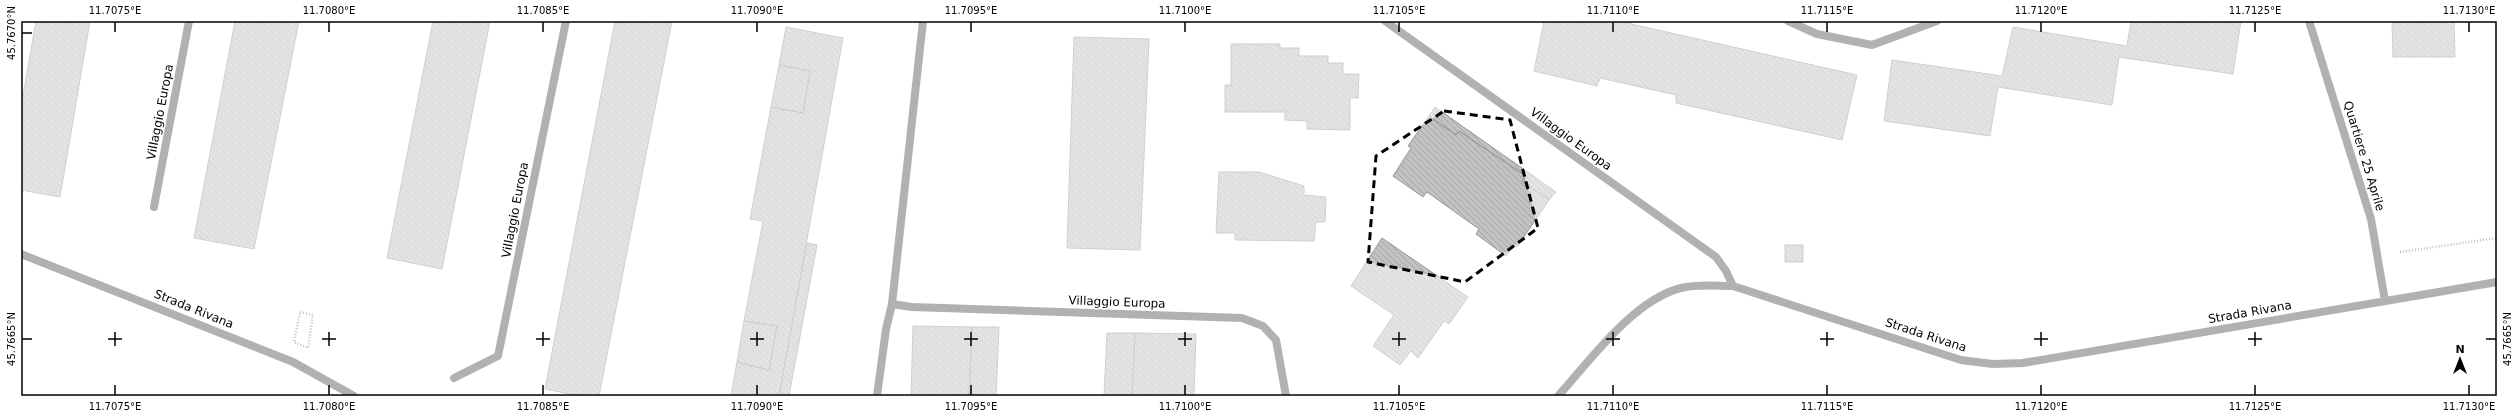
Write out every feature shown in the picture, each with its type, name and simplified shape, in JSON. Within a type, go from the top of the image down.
[{"type":"street","name":"Villaggio Europa","points":[[154,207],[189,21]]},
{"type":"street","name":"Villaggio Europa","points":[[454,378],[498,356],[566,21]]},
{"type":"street","points":[[877,396],[886,329],[892,304],[922,21]]},
{"type":"street","name":"Villaggio Europa","points":[[1385,21],[1716,257],[1726,271],[1733,286]]},
{"type":"street","points":[[1788,21],[1817,34],[1872,45],[1936,21]]},
{"type":"street","name":"Quartiere 25 Aprile","points":[[2309,21],[2371,219],[2385,300]]},
{"type":"street","name":"Strada Rivana","points":[[21,254],[293,362],[354,396]]},
{"type":"street","name":"Strada Rivana","points":[[1558,396],[1627,322],[1659,297],[1681,288],[1707,285],[1733,286],[1961,360],[1993,364],[2023,363],[2497,282]]},
{"type":"street","name":"Villaggio Europa","points":[[892,304],[912,307],[1242,318],[1263,326],[1276,340],[1286,396]]},
{"type":"path","points":[[2378,255],[2497,238]]},
{"type":"path","points":[[300,312],[313,315],[312,322],[308,348],[294,342],[300,312]]},
{"type":"highlighted area","points":[[1444,111],[1510,120],[1538,228],[1465,282],[1368,262],[1376,156]]},
{"type":"building","points":[[36,21],[90,21],[60,197],[21,190],[21,107]]},
{"type":"building","points":[[235,21],[299,21],[254,249],[194,238]]},
{"type":"building","points":[[433,21],[490,21],[442,269],[387,258]]},
{"type":"building","points":[[615,21],[672,21],[599,396],[580,396],[545,389]]},
{"type":"building","points":[[1544,21],[1618,21],[1857,75],[1842,140],[1676,103],[1676,95],[1600,78],[1597,86],[1534,71]]},
{"type":"building","points":[[2131,21],[2241,21],[2233,74],[2119,57],[2112,105],[1998,87],[1990,136],[1884,121],[1892,60],[2002,76],[2013,27],[2127,46]]},
{"type":"building","points":[[2392,21],[2454,21],[2455,57],[2393,57]]},
{"type":"building","points":[[786,27],[843,38],[779,396],[731,396],[737,362],[769,370],[777,326],[744,321],[763,221],[750,219],[771,107],[803,113],[810,71],[779,65]]},
{"type":"building","points":[[1074,37],[1149,39],[1140,250],[1067,248]]},
{"type":"building","points":[[1231,44],[1280,44],[1280,48],[1299,48],[1299,56],[1328,56],[1328,63],[1343,63],[1343,74],[1359,74],[1358,98],[1350,98],[1350,130],[1307,129],[1307,121],[1285,120],[1285,112],[1225,112],[1225,85],[1231,85]]},
{"type":"building","points":[[779,65],[810,71],[803,113],[771,107]]},
{"type":"building","points":[[1435,107],[1556,192],[1549,200],[1522,181],[1526,176],[1459,131],[1456,135],[1429,116]]},
{"type":"building","points":[[1429,116],[1456,135],[1459,131],[1526,176],[1522,181],[1549,200],[1517,247],[1513,245],[1506,256],[1476,234],[1479,229],[1427,192],[1423,197],[1393,176],[1411,148],[1408,146]]},
{"type":"building","points":[[1219,172],[1259,172],[1304,186],[1304,195],[1326,197],[1325,222],[1316,222],[1314,241],[1235,240],[1235,233],[1216,233]]},
{"type":"building","points":[[1382,238],[1468,297],[1449,324],[1444,321],[1418,358],[1411,351],[1400,365],[1373,346],[1394,315],[1351,286]]},
{"type":"building","points":[[807,243],[817,245],[789,396],[779,396]]},
{"type":"building","points":[[1785,245],[1803,245],[1803,262],[1785,262]]},
{"type":"building","points":[[744,321],[777,326],[769,370],[737,362]]},
{"type":"building","points":[[913,326],[972,327],[969,396],[911,396]]},
{"type":"building","points":[[972,327],[999,327],[996,396],[969,396]]},
{"type":"building","points":[[1107,333],[1135,333],[1132,396],[1104,396]]},
{"type":"building","points":[[1135,333],[1196,334],[1194,396],[1132,396]]}]
